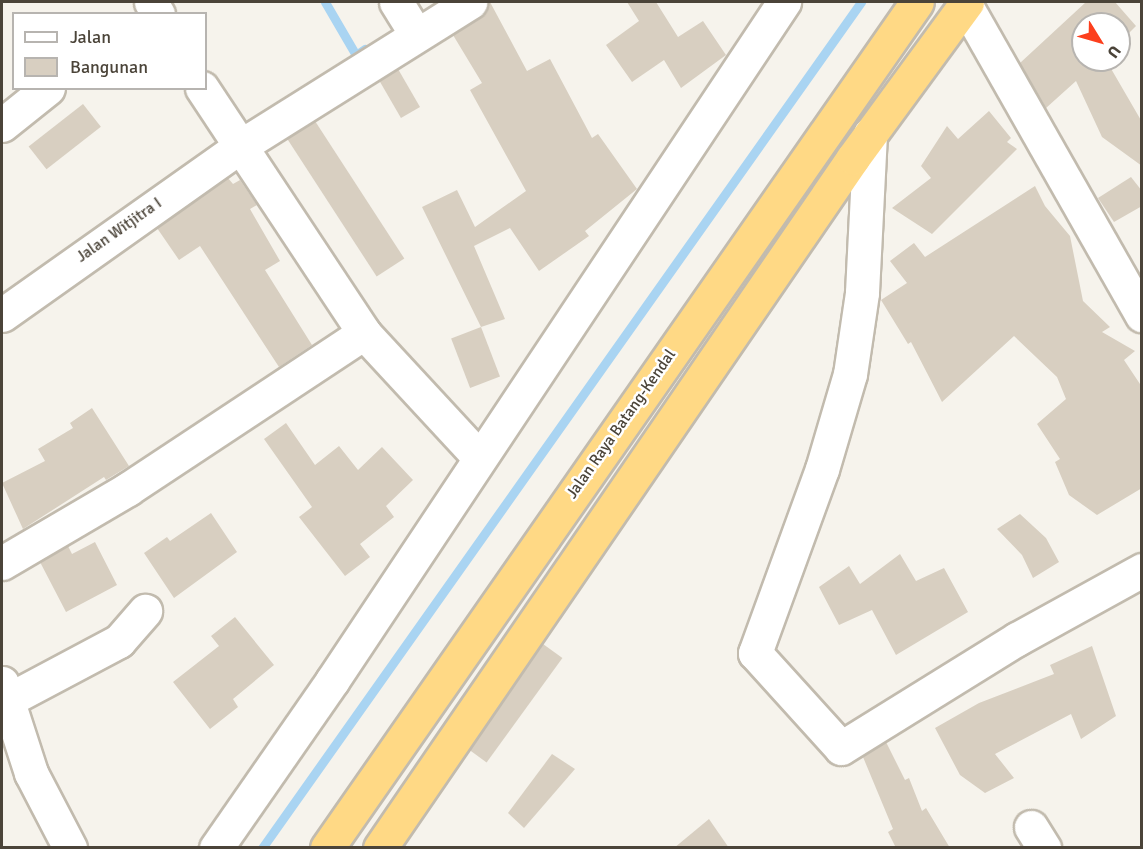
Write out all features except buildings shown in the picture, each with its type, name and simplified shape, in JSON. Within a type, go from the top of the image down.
[{"type":"highway","name":"Jalan Raya Batang-Kendal","points":[[327,848],[917,2]]},
{"type":"highway","points":[[380,848],[870,134],[966,3]]},
{"type":"street","points":[[396,2],[416,34]]},
{"type":"street","name":"Jalan Witjitra I","points":[[2,315],[239,147],[470,2]]},
{"type":"street","points":[[216,848],[333,681],[479,457],[784,2]]},
{"type":"street","points":[[966,3],[1139,306]]},
{"type":"street","points":[[2,125],[46,90]]},
{"type":"street","points":[[203,90],[364,333],[479,457]]},
{"type":"street","points":[[870,134],[863,282],[850,374],[822,469],[755,653],[841,748],[1017,639],[1142,570]]},
{"type":"street","points":[[2,564],[128,489],[364,333]]},
{"type":"street","points":[[70,848],[31,773],[5,700],[119,641],[145,611]]},
{"type":"waterway","points":[[325,2],[356,55],[365,49]]},
{"type":"waterway","points":[[262,848],[861,2]]}]
